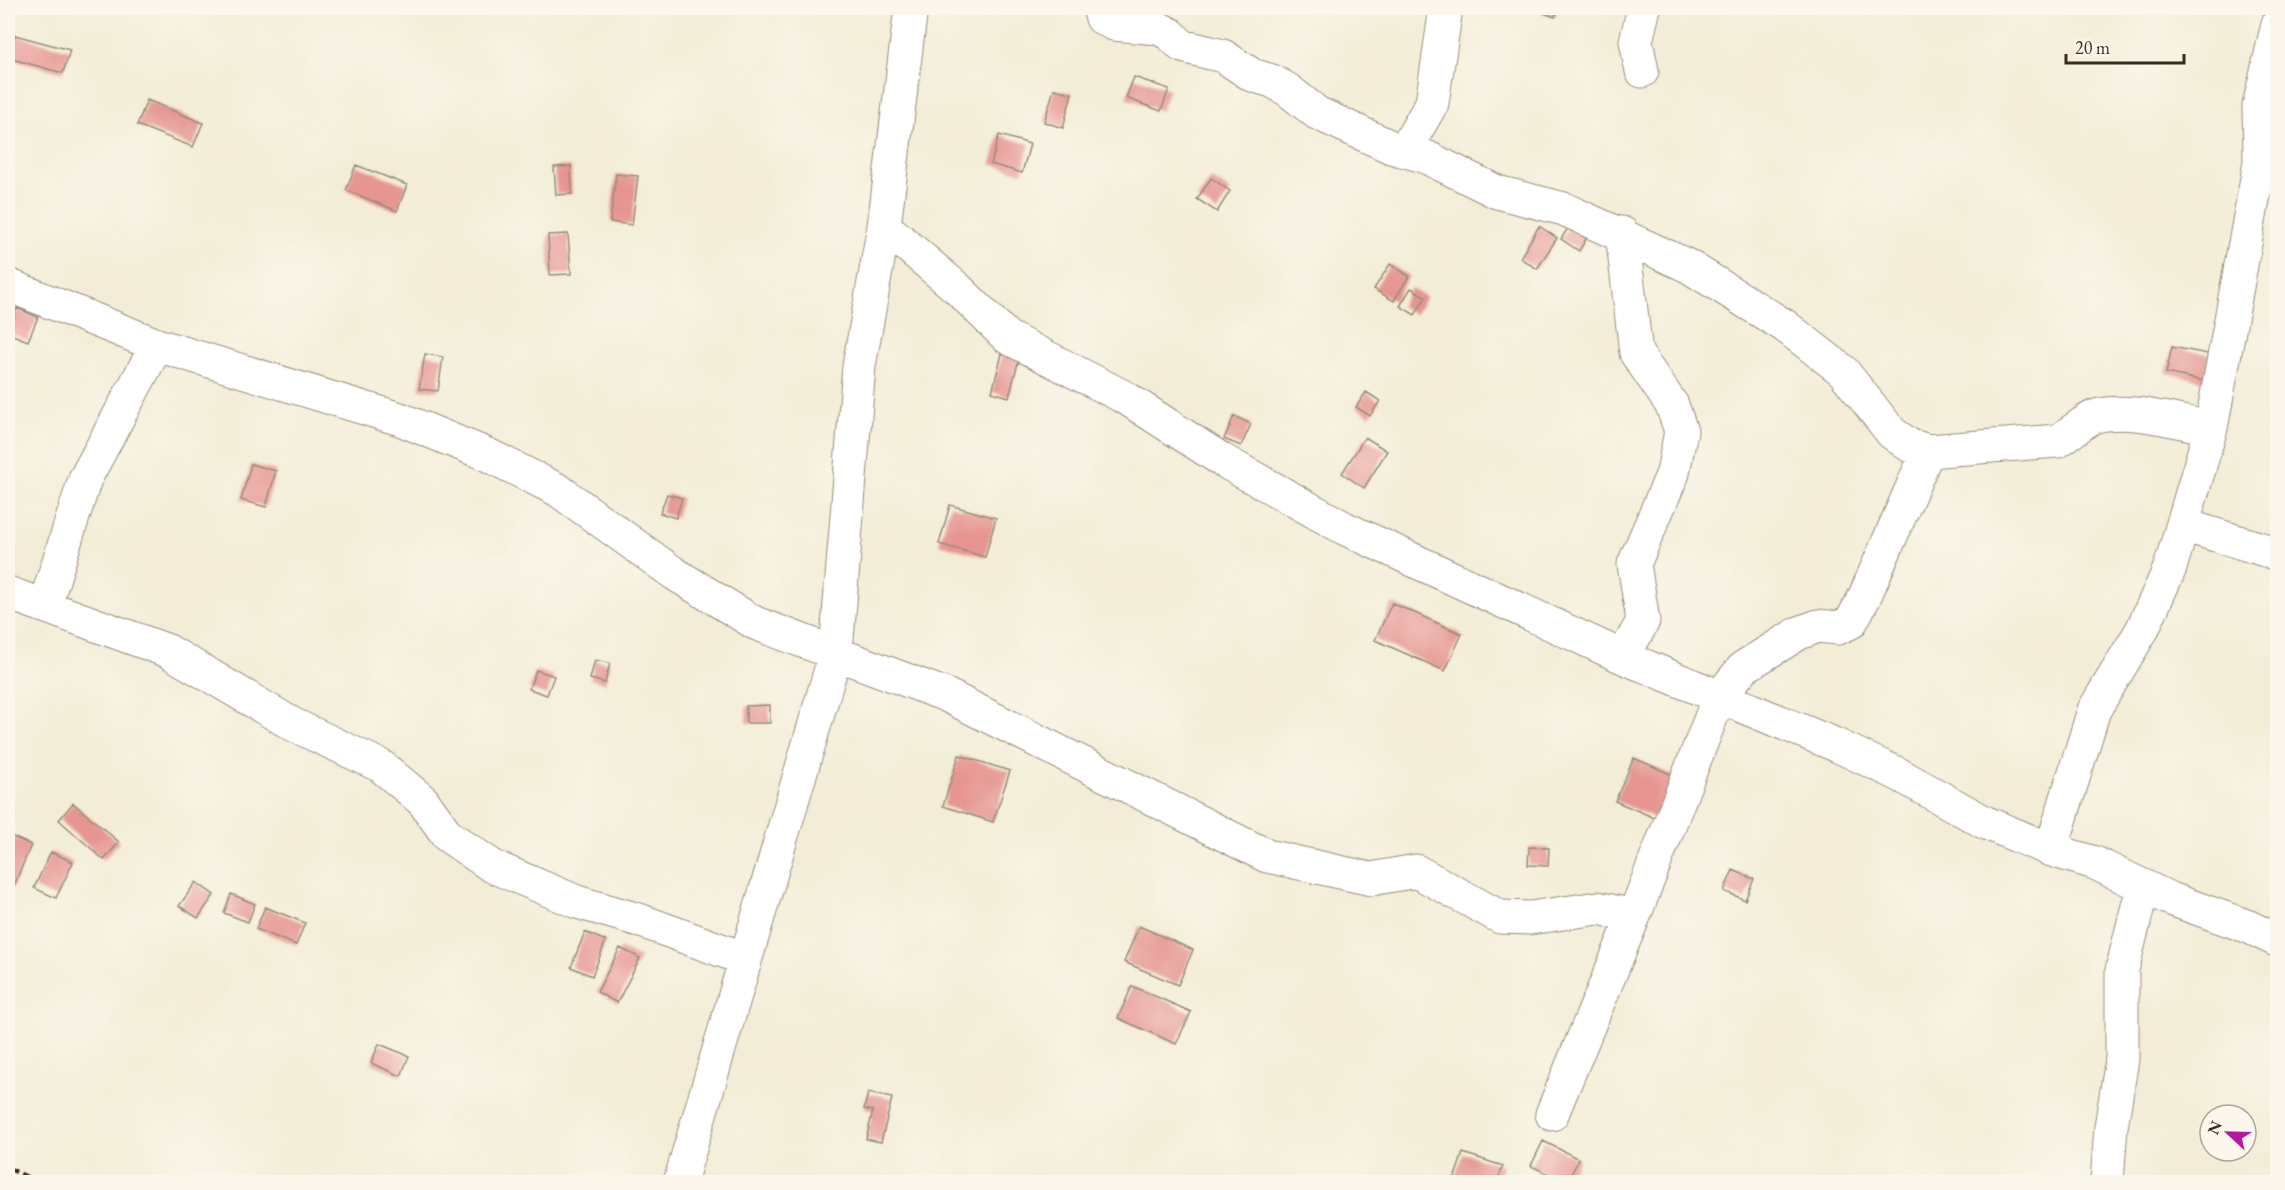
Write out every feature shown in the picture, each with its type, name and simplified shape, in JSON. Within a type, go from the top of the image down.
[{"type":"street","points":[[680,1182],[836,652],[859,366],[884,226],[911,8]]},
{"type":"street","points":[[1099,8],[1102,18],[1113,24],[1158,28],[1170,34],[1182,46],[1223,56],[1252,75],[1272,81],[1288,90],[1317,113],[1391,147],[1424,156],[1497,192],[1564,209],[1622,233],[1688,266],[1785,326],[1843,371],[1892,433],[1909,445],[1928,451],[2058,441],[2075,432],[2094,416],[2120,413],[2211,428]]},
{"type":"street","points":[[1405,150],[1432,103],[1446,8]]},
{"type":"street","points":[[1642,71],[1635,41],[1644,8]]},
{"type":"street","points":[[2051,850],[2094,710],[2142,630],[2170,568],[2211,428],[2260,162],[2259,106],[2277,24]]},
{"type":"street","points":[[884,226],[957,288],[1007,337],[1126,398],[1222,460],[1344,528],[1623,657],[1846,749],[1898,774],[1984,822],[2051,850],[2095,863],[2144,886],[2277,941]]},
{"type":"street","points":[[1622,233],[1636,352],[1672,405],[1681,430],[1673,473],[1634,564],[1643,621],[1623,657]]},
{"type":"street","points":[[8,285],[157,345],[400,419],[488,454],[558,490],[675,574],[755,623],[946,695],[1266,856],[1371,879],[1416,871],[1500,917],[1530,918],[1598,908],[1634,916]]},
{"type":"street","points":[[45,605],[85,479],[157,345]]},
{"type":"street","points":[[1552,1114],[1634,916],[1719,697],[1744,667],[1799,633],[1818,626],[1838,628],[1851,622],[1864,598],[1928,451]]},
{"type":"street","points":[[2183,525],[2277,554]]},
{"type":"street","points":[[8,593],[168,651],[292,724],[381,766],[423,801],[448,836],[492,866],[577,902],[639,920],[745,959]]},
{"type":"street","points":[[2107,1182],[2111,1127],[2122,1059],[2122,970],[2144,886]]},
{"type":"building","points":[[1530,8],[1559,8],[1555,17]]},
{"type":"building","points":[[15,35],[70,50],[63,73],[8,58]]},
{"type":"building","points":[[1134,77],[1169,89],[1161,111],[1126,98]]},
{"type":"building","points":[[1054,89],[1072,93],[1063,128],[1044,122]]},
{"type":"building","points":[[147,100],[203,123],[193,147],[137,125]]},
{"type":"building","points":[[999,135],[1030,144],[1022,173],[991,164]]},
{"type":"building","points":[[356,165],[407,185],[397,211],[346,190]]},
{"type":"building","points":[[571,166],[572,194],[556,195],[554,167]]},
{"type":"building","points":[[616,174],[638,176],[632,225],[610,222]]},
{"type":"building","points":[[1211,178],[1230,191],[1217,212],[1197,199]]},
{"type":"building","points":[[1571,223],[1589,234],[1579,251],[1561,239]]},
{"type":"building","points":[[1539,226],[1557,238],[1537,269],[1520,258]]},
{"type":"building","points":[[568,234],[571,274],[550,275],[548,235]]},
{"type":"building","points":[[1390,264],[1409,276],[1394,301],[1374,289]]},
{"type":"building","points":[[1411,288],[1426,297],[1415,315],[1400,306]]},
{"type":"building","points":[[17,308],[38,317],[28,341],[8,333]]},
{"type":"building","points":[[2172,347],[2218,356],[2213,383],[2166,373]]},
{"type":"building","points":[[425,354],[443,357],[438,391],[419,389]]},
{"type":"building","points":[[1002,354],[1019,359],[1009,397],[992,392]]},
{"type":"building","points":[[1366,392],[1380,401],[1370,416],[1356,407]]},
{"type":"building","points":[[1234,416],[1251,424],[1241,446],[1224,439]]},
{"type":"building","points":[[1365,437],[1387,451],[1364,488],[1342,473]]},
{"type":"building","points":[[251,464],[276,471],[266,507],[241,500]]},
{"type":"building","points":[[667,494],[682,498],[676,518],[660,513]]},
{"type":"building","points":[[950,505],[996,518],[985,557],[939,544]]},
{"type":"building","points":[[1392,603],[1462,634],[1445,671],[1375,640]]},
{"type":"building","points":[[595,660],[610,663],[605,683],[590,679]]},
{"type":"building","points":[[536,670],[554,676],[547,695],[529,689]]},
{"type":"building","points":[[770,705],[770,723],[746,723],[746,706]]},
{"type":"building","points":[[959,755],[1010,771],[993,822],[943,806]]},
{"type":"building","points":[[1634,758],[1675,776],[1657,819],[1615,801]]},
{"type":"building","points":[[73,803],[119,842],[104,860],[59,820]]},
{"type":"building","points":[[8,835],[31,845],[13,888],[8,886]]},
{"type":"building","points":[[1529,847],[1549,848],[1548,866],[1528,865]]},
{"type":"building","points":[[51,852],[73,862],[56,898],[34,888]]},
{"type":"building","points":[[1733,870],[1754,879],[1745,900],[1724,891]]},
{"type":"building","points":[[196,882],[214,895],[198,918],[179,906]]},
{"type":"building","points":[[231,894],[255,904],[248,922],[224,913]]},
{"type":"building","points":[[265,907],[305,923],[296,945],[256,929]]},
{"type":"building","points":[[1139,926],[1193,950],[1178,985],[1124,962]]},
{"type":"building","points":[[585,932],[606,941],[592,976],[571,967]]},
{"type":"building","points":[[620,948],[640,958],[617,1003],[597,992]]},
{"type":"building","points":[[1132,986],[1191,1012],[1176,1044],[1118,1018]]},
{"type":"building","points":[[379,1044],[409,1056],[401,1076],[371,1063]]},
{"type":"building","points":[[868,1093],[892,1098],[881,1142],[866,1139],[873,1111],[864,1109]]},
{"type":"building","points":[[1543,1141],[1579,1159],[1567,1182],[1531,1166]]},
{"type":"building","points":[[1463,1153],[1503,1166],[1497,1182],[1453,1182]]},
{"type":"railway","points":[[8,1168],[37,1182]]}]
